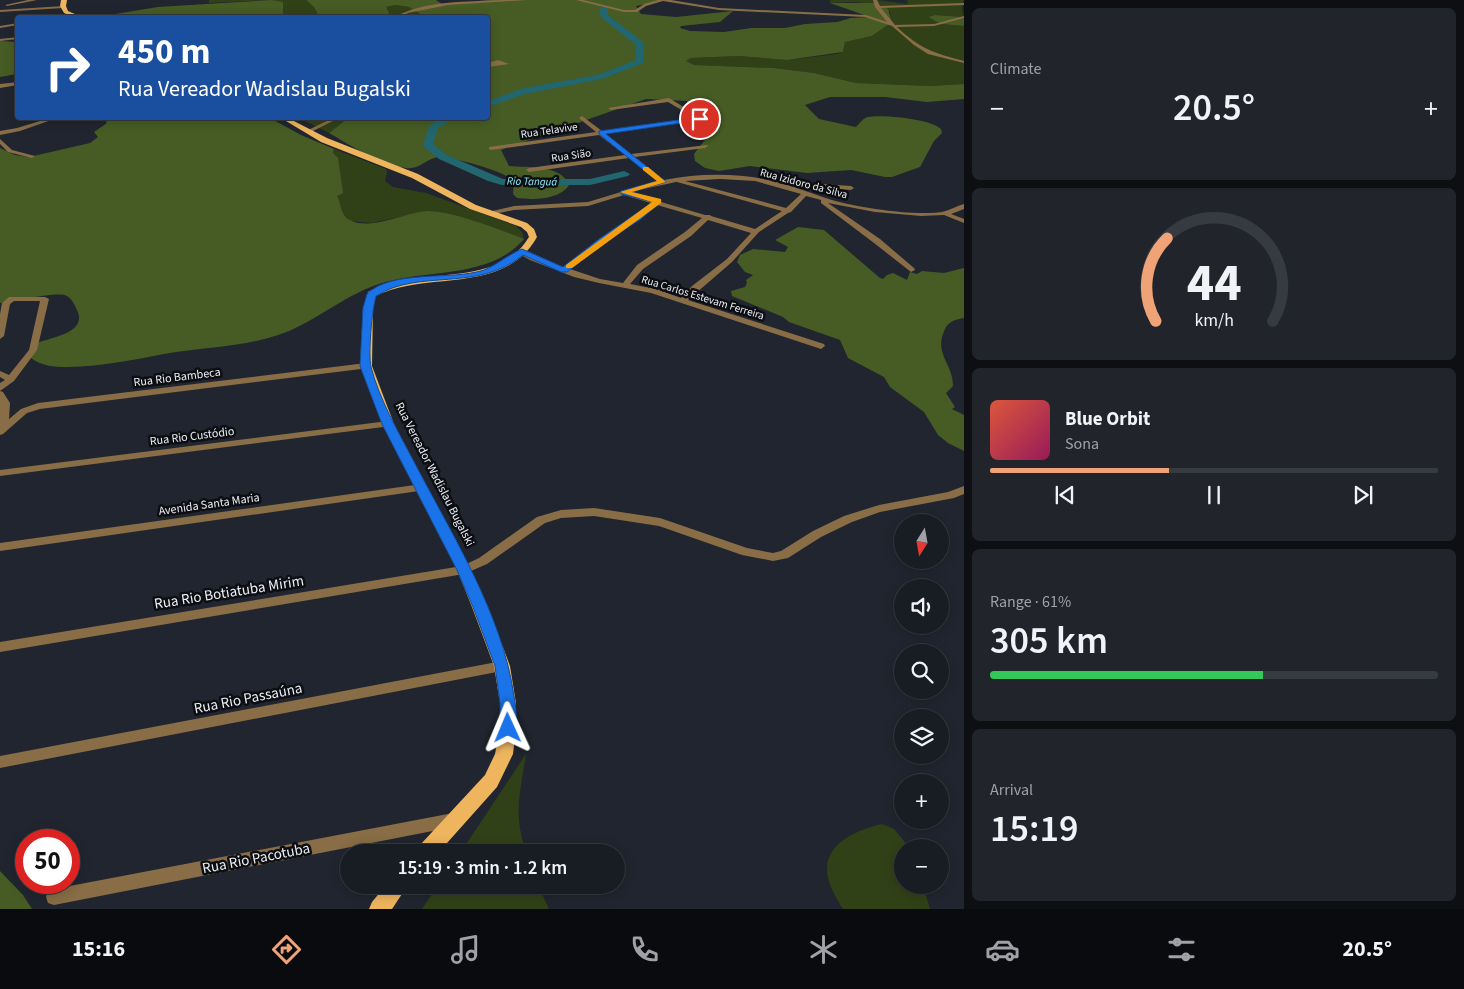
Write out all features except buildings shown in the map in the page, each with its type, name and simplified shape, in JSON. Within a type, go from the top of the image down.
[{"type":"main road","points":[[64,0],[63,7],[66,12],[74,15]]},
{"type":"main road","points":[[288,120],[351,151],[416,176],[454,198],[524,226],[531,231],[533,237],[528,247],[522,252]]},
{"type":"main road","name":"Rua Vereador Wadislau Bugalski","points":[[434,844],[491,781],[504,754],[508,728],[508,703],[502,666],[464,570],[388,424],[366,366],[368,308],[371,294],[384,286],[408,281],[469,276],[487,271],[522,252]]},
{"type":"main road","points":[[379,909],[391,894]]},
{"type":"street","points":[[7,4],[35,0]]},
{"type":"street","points":[[401,15],[449,2],[525,0]]},
{"type":"street","points":[[578,0],[624,11],[636,11],[644,5],[663,0],[719,9],[846,14],[866,16],[895,26],[934,25],[964,17]]},
{"type":"street","points":[[875,0],[877,7],[915,44],[930,53],[964,62]]},
{"type":"street","points":[[877,7],[964,4]]},
{"type":"street","points":[[0,11],[63,7]]},
{"type":"street","points":[[0,26],[15,24]]},
{"type":"street","points":[[0,40],[15,38]]},
{"type":"street","points":[[0,86],[15,84]]},
{"type":"street","name":"Rua Telavive","points":[[491,148],[700,119],[672,100],[611,108]]},
{"type":"street","points":[[582,118],[662,182]]},
{"type":"street","points":[[0,133],[18,130],[48,120]]},
{"type":"street","points":[[309,132],[332,120]]},
{"type":"street","points":[[0,141],[10,151],[32,156]]},
{"type":"street","name":"Rua Sião","points":[[529,170],[705,146]]},
{"type":"street","name":"Rua Izidoro da Silva","points":[[490,213],[511,209],[590,204],[624,192],[662,182],[704,176],[734,177],[773,183],[815,197],[871,210],[926,215],[945,214],[964,206]]},
{"type":"street","points":[[674,180],[789,211]]},
{"type":"street","points":[[773,183],[851,188]]},
{"type":"street","points":[[624,192],[756,232]]},
{"type":"street","points":[[683,300],[704,279],[736,254],[756,232],[789,211],[806,193]]},
{"type":"street","points":[[815,197],[855,225],[911,270]]},
{"type":"street","points":[[564,270],[658,201]]},
{"type":"street","points":[[945,214],[964,221]]},
{"type":"street","points":[[624,285],[640,267],[688,234],[708,216]]},
{"type":"street","name":"Rua Carlos Estevam Ferreira","points":[[522,252],[564,270],[599,281],[624,285],[683,300],[821,346]]},
{"type":"street","points":[[0,336],[6,303],[8,301],[12,299],[45,299],[38,322],[35,346],[11,379],[0,388]]},
{"type":"street","name":"Rua Rio Bambeca","points":[[0,432],[24,411],[38,406],[366,366]]},
{"type":"street","points":[[0,374],[11,379]]},
{"type":"street","points":[[0,394],[6,402],[7,408],[0,432]]},
{"type":"street","name":"Rua Rio Custódio","points":[[0,473],[388,424]]},
{"type":"street","name":"Avenida Santa Maria","points":[[0,547],[422,488]]},
{"type":"street","name":"Rua Rio Botiatuba Mirim","points":[[0,647],[464,570],[483,561],[541,520],[561,514],[594,512],[660,522],[746,552],[773,557],[784,555],[817,534],[848,519],[879,509],[950,495],[964,490]]},
{"type":"street","name":"Rua Rio Passaúna","points":[[0,762],[502,666]]},
{"type":"street","name":"Rua Rio Pacotuba","points":[[54,897],[457,819]]},
{"type":"green space","points":[[209,0],[271,0],[209,3]]},
{"type":"green space","points":[[271,0],[306,0],[314,7],[318,15],[282,15]]},
{"type":"green space","points":[[271,0],[283,2],[283,15],[112,15],[158,7]]},
{"type":"green space","points":[[306,0],[436,0],[442,4],[492,0],[666,0],[636,6],[641,14],[676,17],[733,11],[720,22],[681,26],[680,28],[690,31],[724,32],[751,28],[785,28],[870,17],[830,3],[874,3],[888,9],[892,22],[872,36],[845,42],[843,52],[787,60],[739,56],[691,58],[686,61],[694,65],[774,68],[814,73],[856,83],[930,86],[964,84],[964,99],[927,102],[885,97],[830,97],[805,105],[819,119],[856,127],[866,118],[884,116],[928,122],[941,129],[942,133],[934,141],[920,167],[892,177],[885,177],[851,170],[807,173],[750,166],[719,171],[705,168],[695,161],[694,154],[708,136],[687,106],[687,101],[646,99],[501,150],[509,166],[551,170],[565,178],[569,185],[559,194],[545,198],[517,198],[513,194],[511,179],[488,168],[444,157],[438,157],[411,168],[396,166],[366,154],[329,133],[345,120],[490,120],[490,15],[422,15],[409,7],[395,5],[386,7],[388,15],[318,15],[314,7]]},
{"type":"green space","points":[[830,0],[877,0],[907,4],[908,1],[906,0],[964,0],[962,8],[964,17],[935,15],[928,17],[941,24],[964,26],[964,84],[930,86],[856,83],[814,73],[774,68],[694,65],[685,61],[691,58],[739,56],[787,60],[837,54],[843,52],[845,42],[872,36],[892,22],[890,12],[878,5],[845,2],[830,3]]},
{"type":"green space","points":[[395,5],[409,7],[422,15],[387,15],[386,7]]},
{"type":"green space","points":[[935,15],[964,17],[964,26],[941,24],[928,17]]},
{"type":"green space","points":[[0,41],[15,42],[15,74],[0,77]]},
{"type":"green space","points":[[105,120],[274,120],[301,135],[334,149],[333,153],[338,158],[343,193],[337,196],[343,214],[352,221],[360,223],[379,222],[420,212],[438,212],[476,222],[524,239],[510,252],[494,261],[457,271],[382,283],[344,300],[296,328],[257,341],[94,366],[62,367],[44,364],[31,358],[37,343],[67,333],[78,324],[79,318],[72,301],[65,295],[59,294],[0,303],[0,148],[15,155],[29,157],[90,143],[98,137],[94,132],[107,123]]},
{"type":"green space","points":[[303,120],[345,120],[329,133]]},
{"type":"green space","points":[[334,149],[386,169],[385,181],[393,187],[426,193],[516,226],[522,232],[524,239],[440,212],[429,211],[371,223],[351,221],[343,215],[333,188]]},
{"type":"green space","points":[[798,227],[824,230],[883,279],[893,273],[907,280],[910,272],[917,274],[922,271],[944,273],[964,268],[964,318],[948,324],[941,345],[953,386],[946,393],[955,407],[952,409],[964,415],[964,451],[948,443],[938,435],[924,412],[890,387],[884,377],[848,358],[840,340],[789,322],[783,317],[732,296],[731,291],[745,287],[746,280],[753,275],[745,272],[737,262],[740,255],[753,249],[785,252],[788,247],[775,240]]},
{"type":"green space","points":[[526,754],[519,803],[520,826],[524,844],[466,844]]},
{"type":"green space","points":[[882,824],[894,829],[902,839],[894,839],[894,894],[926,894],[930,909],[843,909],[830,885],[827,875],[828,860],[838,844],[864,829]]},
{"type":"green space","points":[[0,871],[15,887],[15,894],[22,894],[32,909],[0,909]]},
{"type":"green space","points":[[432,894],[542,894],[549,909],[422,909]]},
{"type":"waterway","name":"Rio Tanguá","points":[[490,103],[524,91],[599,77],[627,68],[640,61],[640,44],[605,16],[603,12],[605,8]]},
{"type":"waterway","name":"Rio Tanguá","points":[[446,120],[434,127],[428,145],[443,157],[492,179],[502,182],[590,182],[624,174]]},
{"type":"slow traffic","points":[[569,266],[658,201],[624,192],[662,182],[645,168]]},
{"type":"route","points":[[508,728],[508,703],[502,666],[480,607],[464,570],[388,424],[366,366],[368,308],[371,294],[384,286],[408,281],[469,276],[487,271],[522,252],[532,258],[564,270],[658,201],[624,192],[662,182],[601,132],[700,119]]}]
